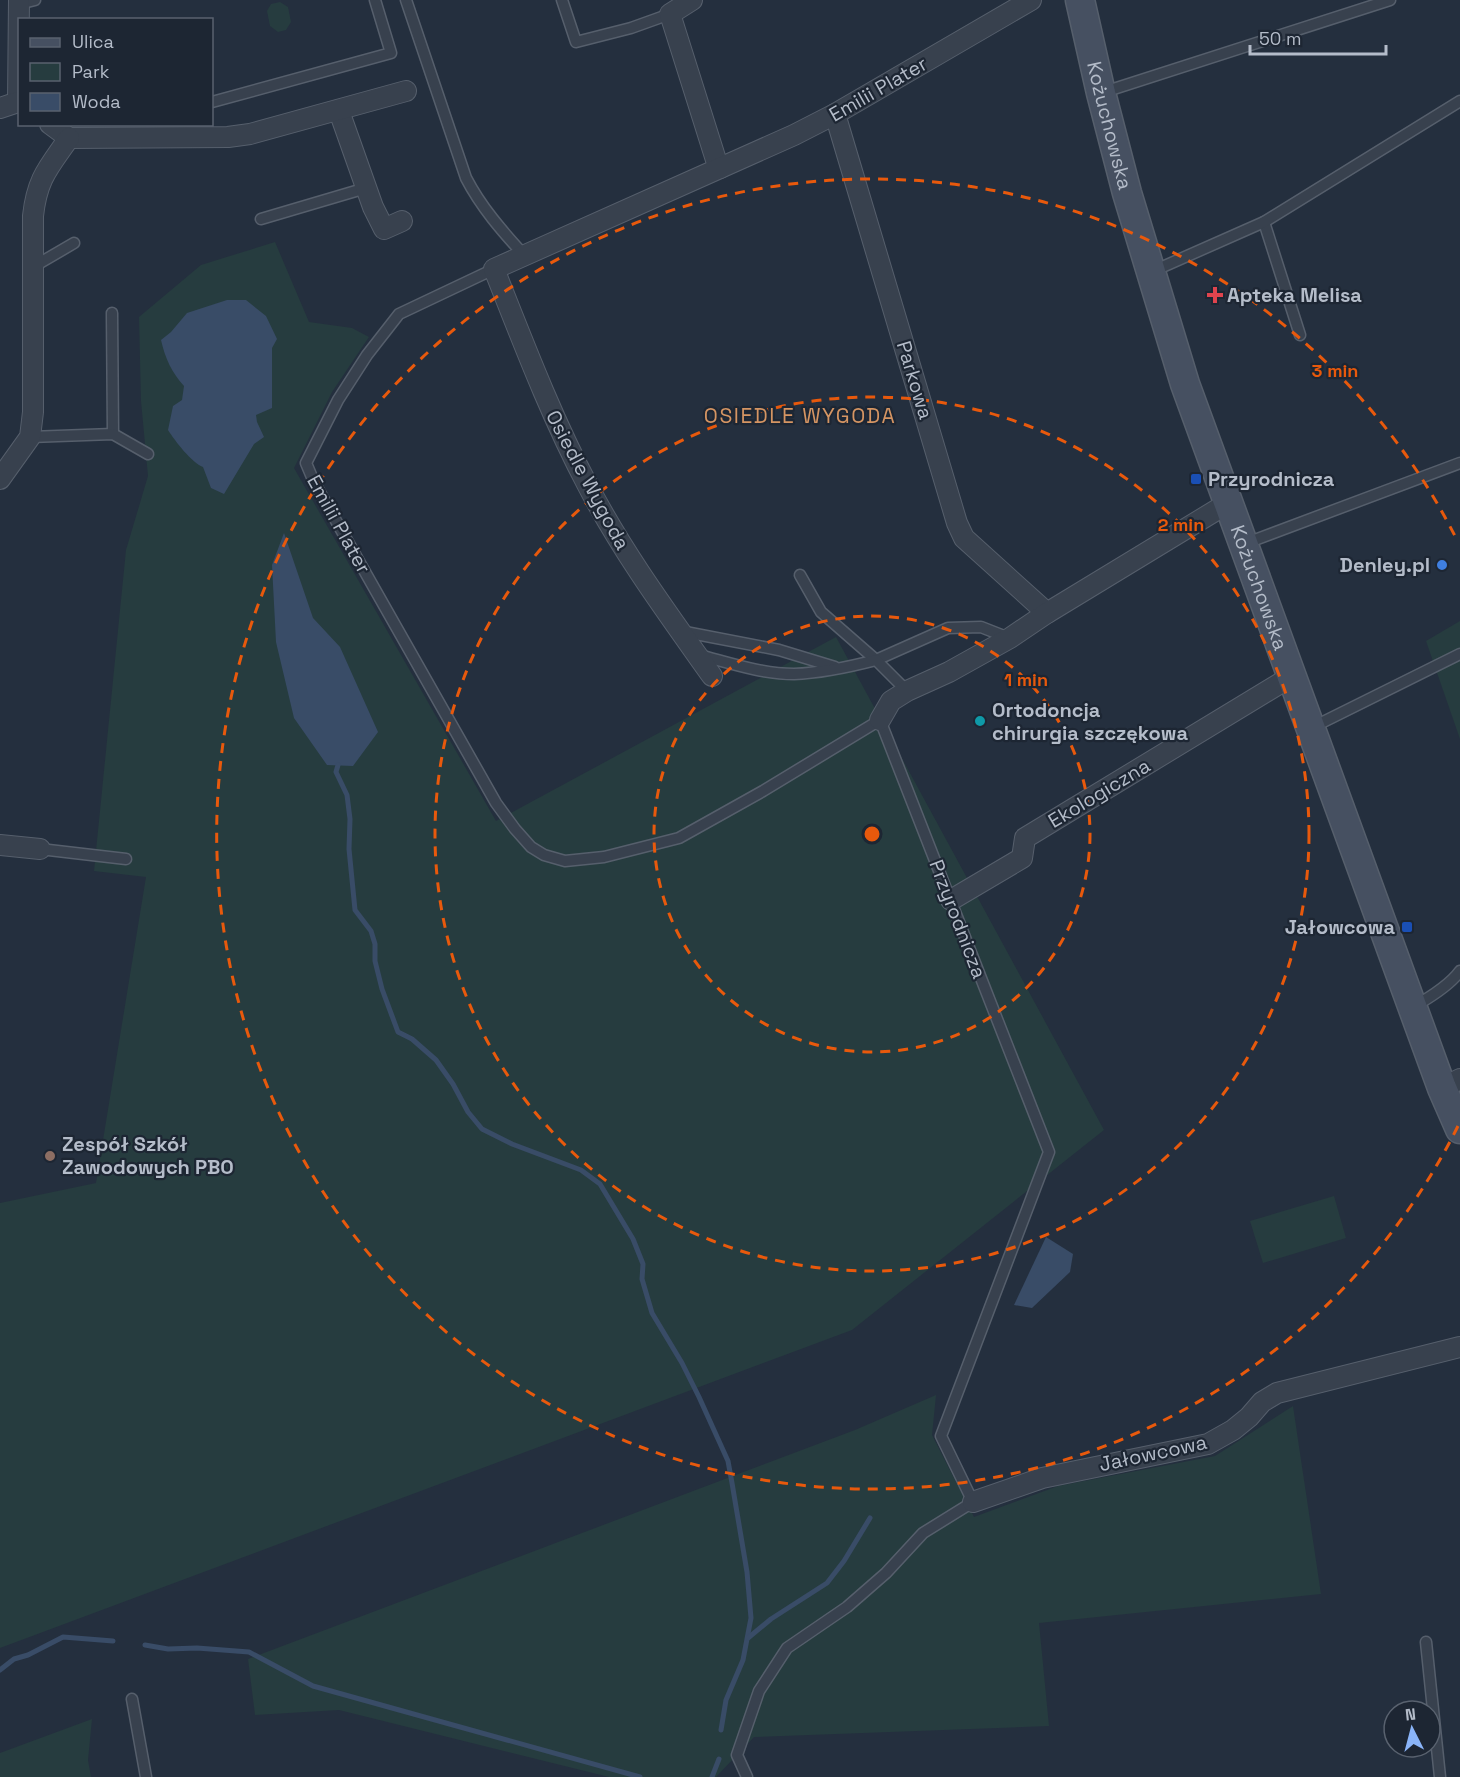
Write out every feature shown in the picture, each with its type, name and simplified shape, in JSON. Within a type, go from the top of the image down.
[{"type":"main road","name":"Kożuchowska","points":[[1080,0],[1101,93],[1150,272],[1185,384],[1413,1008],[1451,1083],[1460,1129]]},
{"type":"street","points":[[692,0],[670,14],[720,168]]},
{"type":"street","name":"Emilii Plater","points":[[494,269],[836,114],[1031,0]]},
{"type":"street","points":[[22,18],[24,1]]},
{"type":"street","points":[[12,104],[18,52]]},
{"type":"street","points":[[0,479],[30,437],[33,412],[33,216],[36,195],[58,129],[228,137],[250,134],[339,111],[406,91]]},
{"type":"street","points":[[339,111],[373,207],[384,229],[402,221]]},
{"type":"street","name":"Parkowa","points":[[836,114],[957,523],[964,538],[1047,613]]},
{"type":"street","name":"Osiedle Wygoda","points":[[494,269],[551,411],[588,486],[650,590],[712,676]]},
{"type":"street","points":[[880,720],[891,701],[907,691],[949,672],[1010,638],[1228,503]]},
{"type":"street","name":"Ekologiczna","points":[[951,900],[1022,858],[1025,838],[1292,676]]},
{"type":"street","points":[[0,845],[40,849]]},
{"type":"street","name":"Jałowcowa","points":[[973,1502],[1042,1478],[1208,1444],[1233,1430],[1262,1402],[1277,1393],[1460,1347]]},
{"type":"lane","points":[[213,102],[391,53],[375,0]]},
{"type":"lane","points":[[406,0],[466,178],[489,214],[524,255]]},
{"type":"lane","points":[[562,0],[576,42],[630,28],[670,14]]},
{"type":"lane","points":[[1101,93],[1390,0]]},
{"type":"lane","points":[[1150,272],[1264,222],[1460,101]]},
{"type":"lane","points":[[261,219],[366,188]]},
{"type":"lane","points":[[1264,222],[1300,335]]},
{"type":"lane","points":[[33,267],[74,243]]},
{"type":"lane","name":"Emilii Plater","points":[[494,269],[399,314],[367,355],[338,400],[306,464],[314,482],[496,803],[515,829],[531,847],[544,855],[564,861],[604,857],[679,838],[763,791],[880,720]]},
{"type":"lane","points":[[112,313],[113,434]]},
{"type":"lane","points":[[30,437],[113,434],[148,454]]},
{"type":"lane","points":[[1243,544],[1460,463]]},
{"type":"lane","points":[[800,575],[821,612],[876,660],[907,691]]},
{"type":"lane","points":[[696,654],[751,669],[793,674],[843,669],[876,660],[948,628],[981,627],[1010,638]]},
{"type":"lane","points":[[680,631],[779,650],[843,669]]},
{"type":"lane","points":[[1311,728],[1460,654]]},
{"type":"lane","name":"Przyrodnicza","points":[[880,720],[1049,1152],[940,1436],[973,1502]]},
{"type":"lane","points":[[40,849],[126,859]]},
{"type":"lane","points":[[1413,1008],[1456,977],[1460,971]]},
{"type":"lane","points":[[747,1777],[737,1755],[759,1692],[787,1648],[847,1607],[886,1573],[923,1533],[973,1502]]},
{"type":"lane","points":[[1426,1642],[1440,1777]]},
{"type":"lane","points":[[132,1699],[146,1777]]},
{"type":"green space","points":[[280,2],[288,7],[291,22],[286,30],[278,32],[270,26],[267,11],[271,4]]},
{"type":"green space","points":[[275,242],[309,322],[352,328],[369,337],[332,392],[294,468],[496,821],[836,637],[1104,1130],[852,1330],[0,1648],[0,1203],[96,1183],[146,877],[94,871],[126,550],[148,476],[141,401],[139,317],[201,265]]},
{"type":"green space","points":[[1460,621],[1460,739],[1426,641]]},
{"type":"green space","points":[[1334,1196],[1346,1238],[1263,1263],[1250,1221]]},
{"type":"green space","points":[[936,1395],[932,1435],[974,1517],[1058,1486],[1215,1456],[1293,1406],[1321,1594],[1039,1623],[1049,1726],[754,1737],[716,1777],[609,1777],[339,1710],[255,1715],[248,1659],[855,1430]]},
{"type":"green space","points":[[92,1719],[88,1760],[91,1777],[0,1777],[0,1753]]},
{"type":"water","points":[[227,300],[246,300],[266,316],[277,339],[272,348],[272,408],[256,415],[264,437],[254,444],[224,494],[211,488],[203,467],[189,456],[168,430],[173,406],[182,400],[184,386],[170,365],[161,340],[187,313]]},
{"type":"water","points":[[284,533],[313,618],[340,647],[378,732],[353,766],[327,765],[294,718],[276,642],[272,565]]},
{"type":"water","points":[[1046,1237],[1073,1254],[1070,1272],[1032,1308],[1014,1305]]},
{"type":"waterway","points":[[338,765],[336,772],[347,795],[350,819],[349,849],[355,910],[371,931],[382,989],[398,1032],[412,1039],[436,1060],[453,1084],[468,1112],[482,1129],[512,1144],[581,1170],[600,1184],[633,1239],[643,1264],[642,1279],[652,1313],[682,1363],[728,1461],[747,1572],[751,1618],[743,1660],[726,1700],[721,1730]]},
{"type":"waterway","points":[[748,1638],[771,1619],[827,1583],[844,1561],[870,1518]]},
{"type":"waterway","points":[[0,1670],[14,1659],[28,1655],[63,1637],[113,1641]]},
{"type":"waterway","points":[[145,1645],[168,1649],[197,1648],[249,1652],[313,1686],[640,1777]]},
{"type":"waterway","points":[[712,1777],[719,1759]]},
{"type":"place","name":"Apteka Melisa","points":[[1215,295]]},
{"type":"place","name":"Przyrodnicza","points":[[1196,479]]},
{"type":"place","name":"Denley.pl","points":[[1442,565]]},
{"type":"place","name":"Ortodoncja chirurgia szczękowa","points":[[980,721]]},
{"type":"place","name":"Jałowcowa","points":[[1407,927]]},
{"type":"place","name":"Zespół Szkół Zawodowych PBO","points":[[50,1156]]},
{"type":"district","name":"OSIEDLE WYGODA","points":[[800,416]]}]
